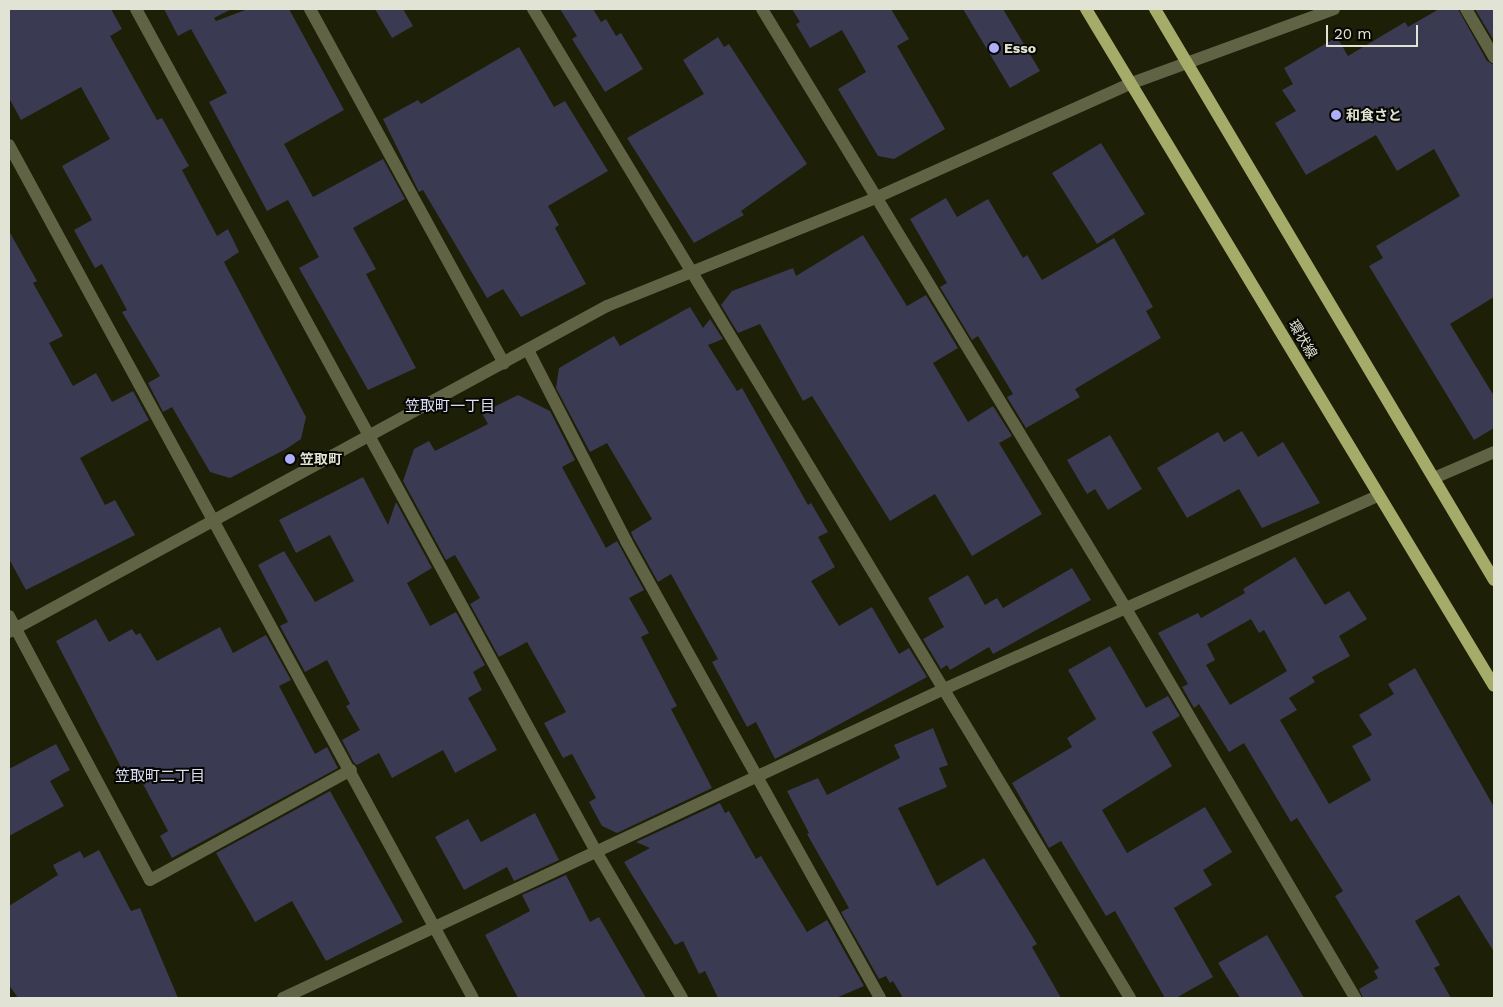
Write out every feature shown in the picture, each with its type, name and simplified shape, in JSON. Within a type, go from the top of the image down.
[{"type":"main road","name":"環状線","points":[[1086,9],[1494,686]]},
{"type":"main road","points":[[1155,9],[1494,580]]},
{"type":"street","points":[[136,9],[597,853],[682,998]]},
{"type":"street","points":[[310,9],[504,363]]},
{"type":"street","points":[[533,9],[689,273],[944,689],[1130,998]]},
{"type":"street","points":[[762,9],[875,198],[1125,606],[1355,998]]},
{"type":"street","points":[[12,630],[607,306],[875,198],[1132,83],[1189,64],[1334,9]]},
{"type":"street","points":[[1466,9],[1494,57]]},
{"type":"street","points":[[9,145],[437,928],[473,998]]},
{"type":"street","points":[[528,350],[626,541],[880,998]]},
{"type":"street","points":[[1434,478],[1494,452]]},
{"type":"street","points":[[284,998],[944,689],[1125,606],[1379,495]]},
{"type":"street","points":[[9,616],[12,630],[150,880],[351,770]]},
{"type":"building","points":[[9,9],[111,9],[122,29],[110,36],[157,120],[162,118],[189,166],[182,170],[217,236],[228,229],[239,252],[224,262],[306,417],[301,439],[286,449],[230,478],[210,472],[172,407],[163,412],[148,383],[160,376],[122,312],[127,310],[102,264],[95,268],[74,230],[92,220],[62,166],[110,139],[81,87],[21,120],[9,98]]},
{"type":"building","points":[[164,9],[232,9],[214,18],[216,21],[248,9],[289,9],[344,110],[284,144],[313,197],[383,159],[405,199],[353,228],[376,269],[366,274],[416,368],[368,390],[299,268],[319,257],[288,200],[267,211],[209,102],[227,93],[191,29],[178,36]]},
{"type":"building","points":[[375,9],[403,9],[413,26],[392,38]]},
{"type":"building","points":[[560,9],[593,9],[601,22],[606,19],[616,36],[621,33],[643,69],[605,92],[572,39],[577,36]]},
{"type":"building","points":[[792,9],[891,9],[909,39],[897,46],[945,129],[894,159],[878,156],[838,89],[866,72],[842,30],[810,48],[796,24],[800,22]]},
{"type":"building","points":[[963,9],[1003,9],[1040,71],[1010,88]]},
{"type":"building","points":[[1439,9],[1458,9],[1487,61],[1494,65],[1494,297],[1450,324],[1494,396],[1494,428],[1474,440],[1369,266],[1383,258],[1376,246],[1460,196],[1434,149],[1397,171],[1376,135],[1306,175],[1275,123],[1296,111],[1282,90],[1293,84],[1284,68],[1337,37],[1348,56],[1405,22],[1408,27]]},
{"type":"building","points":[[1475,9],[1494,9],[1494,41]]},
{"type":"building","points":[[718,37],[724,47],[729,44],[807,164],[741,211],[744,215],[694,243],[627,138],[704,94],[683,60]]},
{"type":"building","points":[[519,47],[554,107],[565,101],[608,171],[548,206],[559,225],[555,228],[586,284],[521,317],[503,289],[487,298],[423,190],[419,192],[383,119],[418,100],[421,104]]},
{"type":"building","points":[[1101,143],[1145,214],[1097,244],[1052,173]]},
{"type":"building","points":[[946,198],[957,217],[988,199],[1023,258],[1027,255],[1042,280],[1114,238],[1153,307],[1146,311],[1161,338],[1075,389],[1080,397],[1026,428],[1007,397],[1013,394],[978,336],[972,340],[940,287],[947,283],[910,219]]},
{"type":"building","points":[[9,231],[37,281],[33,283],[63,336],[49,343],[73,386],[96,373],[112,402],[133,391],[149,420],[80,458],[105,505],[115,500],[135,535],[26,590],[9,559]]},
{"type":"building","points":[[863,235],[907,306],[926,295],[958,348],[933,363],[968,422],[993,406],[1012,436],[999,443],[1042,514],[972,556],[935,494],[890,521],[812,396],[803,401],[760,324],[738,333],[721,305],[732,291],[793,268],[796,276]]},
{"type":"building","points":[[690,307],[703,328],[710,319],[723,339],[708,345],[737,391],[742,388],[808,505],[811,503],[828,532],[818,537],[835,567],[811,581],[839,626],[872,607],[899,654],[909,648],[927,677],[775,759],[756,722],[747,727],[712,662],[718,659],[671,574],[658,582],[633,537],[631,532],[652,519],[607,443],[590,452],[556,388],[559,368],[614,336],[620,346]]},
{"type":"building","points":[[518,395],[550,411],[575,460],[562,467],[606,548],[617,541],[644,590],[629,598],[649,633],[641,637],[677,706],[671,709],[712,788],[617,833],[602,826],[589,802],[596,798],[572,754],[563,758],[544,723],[566,712],[527,642],[499,657],[470,604],[480,598],[455,555],[446,560],[403,481],[414,449],[429,441],[435,451],[488,424],[482,413]]},
{"type":"building","points":[[1242,431],[1258,457],[1283,442],[1320,503],[1262,528],[1239,489],[1187,518],[1157,468],[1218,432],[1224,442]]},
{"type":"building","points":[[1110,435],[1142,489],[1108,510],[1095,489],[1087,494],[1067,460]]},
{"type":"building","points":[[363,477],[388,525],[396,502],[432,568],[407,583],[430,626],[456,612],[485,665],[473,672],[482,690],[468,698],[497,750],[455,773],[443,750],[392,778],[379,753],[357,765],[354,763],[342,740],[360,730],[346,706],[350,704],[327,660],[305,672],[280,626],[288,622],[258,565],[284,551],[315,602],[354,581],[330,535],[296,553],[279,520]]},
{"type":"building","points":[[1295,557],[1325,605],[1349,591],[1367,619],[1339,636],[1350,656],[1312,677],[1315,682],[1289,698],[1297,710],[1280,720],[1329,804],[1371,780],[1352,746],[1372,735],[1359,715],[1394,694],[1388,684],[1415,668],[1494,807],[1494,952],[1459,895],[1415,921],[1440,965],[1434,968],[1451,998],[1363,998],[1359,989],[1378,978],[1374,971],[1379,968],[1335,896],[1343,891],[1297,818],[1291,822],[1244,743],[1229,752],[1199,704],[1194,708],[1182,687],[1188,684],[1158,633],[1198,613],[1201,618],[1245,593],[1243,589]],"holes":[[[1251,619],[1259,633],[1264,630],[1287,671],[1230,705],[1206,665],[1215,660],[1207,644]]]},
{"type":"building","points":[[1072,568],[1091,600],[993,654],[989,647],[950,670],[947,665],[941,669],[923,639],[944,627],[928,598],[968,575],[985,605],[997,598],[1003,608]]},
{"type":"building","points":[[96,619],[109,642],[132,629],[136,635],[140,633],[157,661],[220,627],[233,653],[266,635],[291,680],[279,686],[315,754],[327,747],[338,768],[172,858],[160,836],[168,831],[134,767],[124,773],[56,641]]},
{"type":"building","points":[[1110,646],[1146,708],[1168,696],[1180,716],[1152,732],[1172,766],[1102,810],[1127,853],[1205,807],[1232,852],[1203,870],[1212,885],[1174,908],[1213,977],[1176,998],[1165,998],[1115,911],[1106,916],[1061,841],[1049,848],[1012,783],[1072,747],[1067,738],[1096,719],[1068,670]]},
{"type":"building","points":[[933,728],[948,765],[939,768],[947,787],[898,808],[937,886],[984,858],[1037,944],[1032,947],[1061,998],[903,998],[893,981],[890,983],[886,976],[879,979],[841,912],[849,908],[807,834],[809,833],[787,791],[818,778],[827,795],[900,758],[894,745]]},
{"type":"building","points":[[56,744],[70,770],[50,781],[64,806],[9,836],[9,769]]},
{"type":"building","points":[[330,791],[403,922],[326,961],[292,901],[255,922],[216,853]]},
{"type":"building","points":[[720,803],[725,813],[729,811],[756,859],[761,856],[807,932],[827,920],[864,986],[836,998],[718,998],[705,971],[699,974],[683,941],[675,945],[624,862],[650,848],[636,842]]},
{"type":"building","points":[[535,813],[559,860],[514,881],[507,867],[464,890],[435,837],[468,819],[481,842]]},
{"type":"building","points":[[99,850],[131,911],[140,908],[178,998],[18,998],[9,985],[9,906],[58,875],[53,865],[80,851],[84,858]]},
{"type":"building","points":[[566,875],[590,922],[599,917],[646,998],[518,998],[485,935],[530,911],[522,895]]},
{"type":"building","points":[[1267,935],[1304,998],[1240,998],[1218,963]]},
{"type":"place","name":"Esso","points":[[994,48]]},
{"type":"place","name":"和食さと","points":[[1336,115]]},
{"type":"place","name":"笠取町","points":[[290,459]]},
{"type":"district","name":"笠取町一丁目","points":[[450,407]]},
{"type":"district","name":"笠取町二丁目","points":[[160,777]]}]
